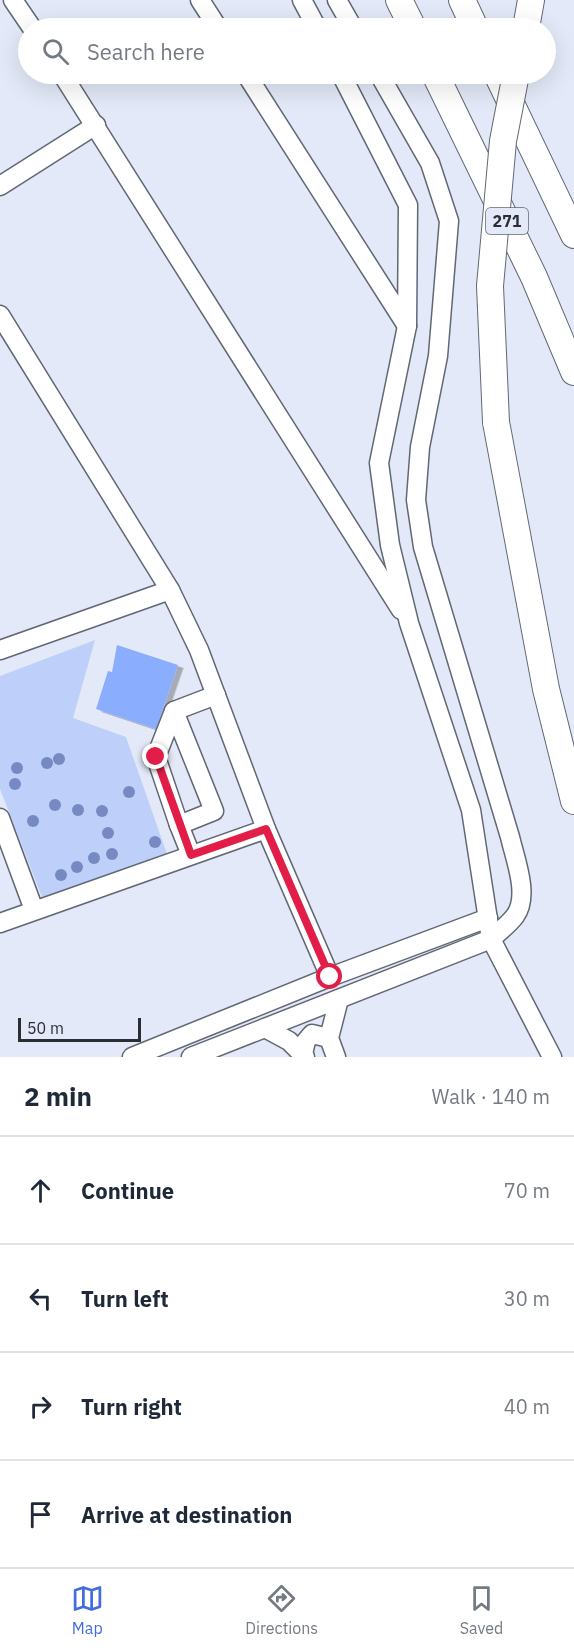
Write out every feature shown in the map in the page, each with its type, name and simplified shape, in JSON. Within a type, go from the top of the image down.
[{"type":"highway","points":[[399,0],[407,18]]},
{"type":"highway","points":[[462,0],[470,18]]},
{"type":"highway","points":[[528,18],[531,0]]},
{"type":"highway","name":"271","points":[[440,84],[534,277],[574,372]]},
{"type":"highway","points":[[502,84],[574,235]]},
{"type":"highway","points":[[514,84],[503,141],[490,286],[496,422],[546,689],[574,801]]},
{"type":"street","points":[[14,0],[26,18]]},
{"type":"street","points":[[200,0],[212,18]]},
{"type":"street","points":[[302,0],[312,18]]},
{"type":"street","points":[[337,0],[347,18]]},
{"type":"street","points":[[69,84],[409,623]]},
{"type":"street","points":[[252,84],[407,326]]},
{"type":"street","points":[[346,84],[408,205],[407,326],[380,463],[390,545],[409,623],[471,810],[491,939],[552,1056]]},
{"type":"street","points":[[191,1057],[491,939],[516,915],[521,886],[510,837],[423,547],[416,500],[420,447],[438,356],[449,220],[430,164],[385,84]]},
{"type":"street","points":[[0,186],[96,125]]},
{"type":"street","points":[[0,315],[170,590],[198,650],[266,829],[330,977]]},
{"type":"street","points":[[0,650],[170,590]]},
{"type":"street","points":[[191,855],[156,757],[174,711],[216,695]]},
{"type":"street","points":[[174,711],[213,811],[179,825]]},
{"type":"street","points":[[0,818],[34,910]]},
{"type":"street","points":[[0,922],[266,829]]},
{"type":"street","points":[[132,1057],[330,977],[488,918]]},
{"type":"street","points":[[336,1057],[329,1038],[339,999]]},
{"type":"street","points":[[265,1028],[289,1041],[304,1055]]},
{"type":"street","points":[[304,1055],[306,1041],[312,1034],[329,1038]]},
{"type":"shaded area","points":[[95,640],[73,718],[126,737],[167,854],[42,897],[0,789],[0,676]]},
{"type":"building","points":[[117,645],[178,665],[156,729],[96,709],[108,671],[112,672]]},
{"type":"route","points":[[156,757],[191,855],[266,829],[330,977]]}]
